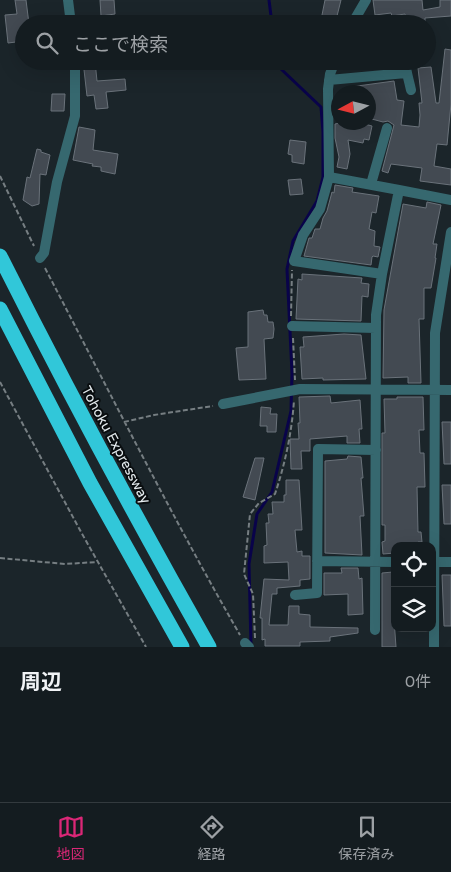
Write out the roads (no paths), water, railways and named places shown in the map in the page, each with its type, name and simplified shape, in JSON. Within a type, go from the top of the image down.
[{"type":"highway","name":"Tohoku Expressway","points":[[0,256],[59,373],[209,647]]},
{"type":"highway","points":[[0,308],[86,474],[182,647]]},
{"type":"street","points":[[68,0],[70,15]]},
{"type":"street","points":[[357,15],[366,0]]},
{"type":"street","points":[[40,258],[44,253],[57,182],[75,116],[75,70]]},
{"type":"street","points":[[332,70],[329,80],[327,114],[329,177],[320,209],[303,235],[294,261],[382,274]]},
{"type":"street","points":[[406,70],[411,90]]},
{"type":"street","points":[[329,80],[406,73]]},
{"type":"street","points":[[371,184],[387,128]]},
{"type":"street","points":[[329,177],[451,200]]},
{"type":"street","points":[[375,630],[376,328],[382,274],[399,190]]},
{"type":"street","points":[[433,542],[435,333],[451,232]]},
{"type":"street","points":[[292,326],[376,328]]},
{"type":"street","points":[[224,404],[292,390],[451,390]]},
{"type":"street","points":[[295,596],[317,593],[318,449],[376,450]]},
{"type":"street","points":[[317,561],[391,562]]},
{"type":"street","points":[[436,562],[451,562]]},
{"type":"street","points":[[433,587],[434,647]]},
{"type":"waterway","points":[[269,0],[271,15]]},
{"type":"waterway","points":[[251,646],[249,564],[257,514],[272,492],[291,411],[292,373],[287,269],[293,241],[317,201],[323,177],[321,107],[282,70]]}]
